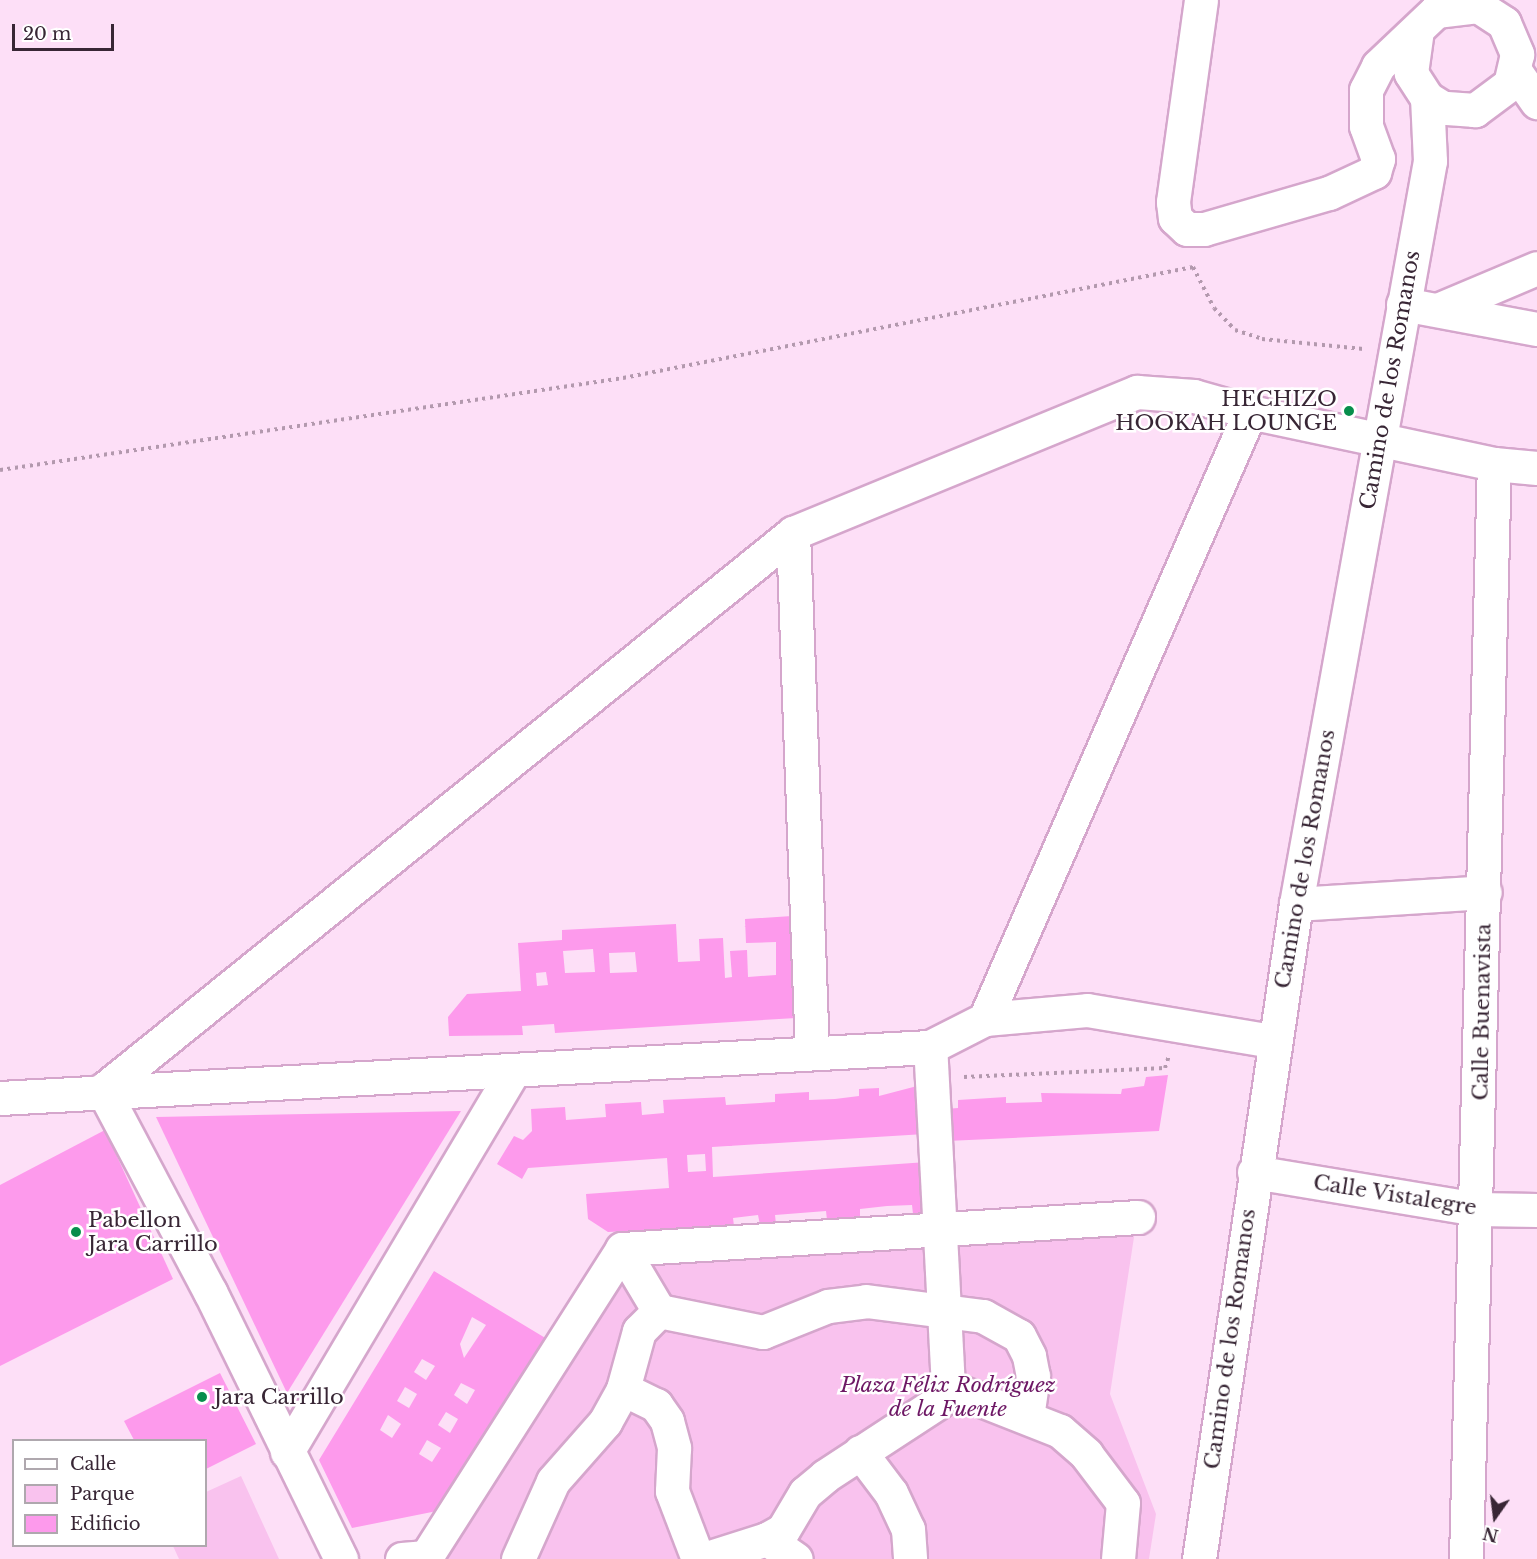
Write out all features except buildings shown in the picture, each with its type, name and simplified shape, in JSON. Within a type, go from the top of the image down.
[{"type":"street","points":[[1201,0],[1173,202],[1180,224],[1204,230],[1329,193],[1374,172],[1378,159],[1366,126],[1366,90],[1378,66],[1416,30],[1451,3],[1491,6],[1513,38],[1515,71],[1537,102]]},
{"type":"street","points":[[1416,30],[1411,73],[1427,98],[1461,112],[1495,100],[1515,71]]},
{"type":"street","name":"Camino de los Romanos","points":[[1199,1559],[1254,1172],[1296,904],[1430,161],[1427,98]]},
{"type":"street","name":"Camino de los Romanos","points":[[1430,161],[1461,112]]},
{"type":"street","points":[[1440,309],[1537,268]]},
{"type":"street","points":[[1403,304],[1440,309],[1537,329]]},
{"type":"street","points":[[103,1090],[793,533],[1137,392],[1194,396],[1250,412],[1380,441],[1494,464],[1537,468]]},
{"type":"street","points":[[985,1019],[1250,412]]},
{"type":"street","name":"Calle Buenavista","points":[[1466,1559],[1477,1209],[1494,464]]},
{"type":"street","points":[[793,533],[812,1053]]},
{"type":"street","points":[[1296,904],[1485,892]]},
{"type":"street","points":[[0,1098],[103,1090],[513,1071],[930,1047],[985,1019],[1087,1010],[1274,1041]]},
{"type":"street","points":[[704,1559],[767,1539],[783,1530],[805,1493],[860,1452],[938,1402],[948,1388],[943,1312],[943,1231],[930,1047]]},
{"type":"street","points":[[288,1452],[513,1071]]},
{"type":"street","points":[[103,1090],[341,1559]]},
{"type":"street","name":"Calle Vistalegre","points":[[1254,1172],[1477,1209],[1537,1210]]},
{"type":"street","points":[[622,1250],[1138,1217]]},
{"type":"street","points":[[622,1250],[659,1311]]},
{"type":"street","points":[[418,1558],[622,1250]]},
{"type":"street","points":[[518,1559],[553,1481],[604,1422],[623,1389],[639,1331],[659,1311],[694,1314],[763,1332],[828,1306],[866,1301],[983,1316],[1019,1336],[1033,1376],[1027,1417]]},
{"type":"street","points":[[948,1388],[984,1406],[1027,1417],[1060,1431],[1086,1454],[1123,1503],[1118,1559]]},
{"type":"street","points":[[623,1389],[656,1405],[667,1421],[674,1448],[672,1491],[699,1559]]},
{"type":"street","points":[[860,1452],[904,1520],[910,1559]]},
{"type":"street","points":[[767,1539],[796,1559]]},
{"type":"path","points":[[0,470],[623,378],[1193,267],[1214,308],[1235,330],[1262,339],[1395,352]]},
{"type":"green space","name":"Plaza Félix Rodríguez de la Fuente","points":[[1136,1224],[1110,1394],[1156,1514],[1149,1559],[441,1559],[622,1249]]},
{"type":"green space","points":[[241,1476],[279,1559],[179,1559],[173,1547],[207,1547],[207,1492]]},
{"type":"place","name":"HECHIZO HOOKAH LOUNGE","points":[[1349,411]]},
{"type":"place","name":"Pabellon Jara Carrillo","points":[[76,1232]]},
{"type":"place","name":"Jara Carrillo","points":[[202,1397]]}]
